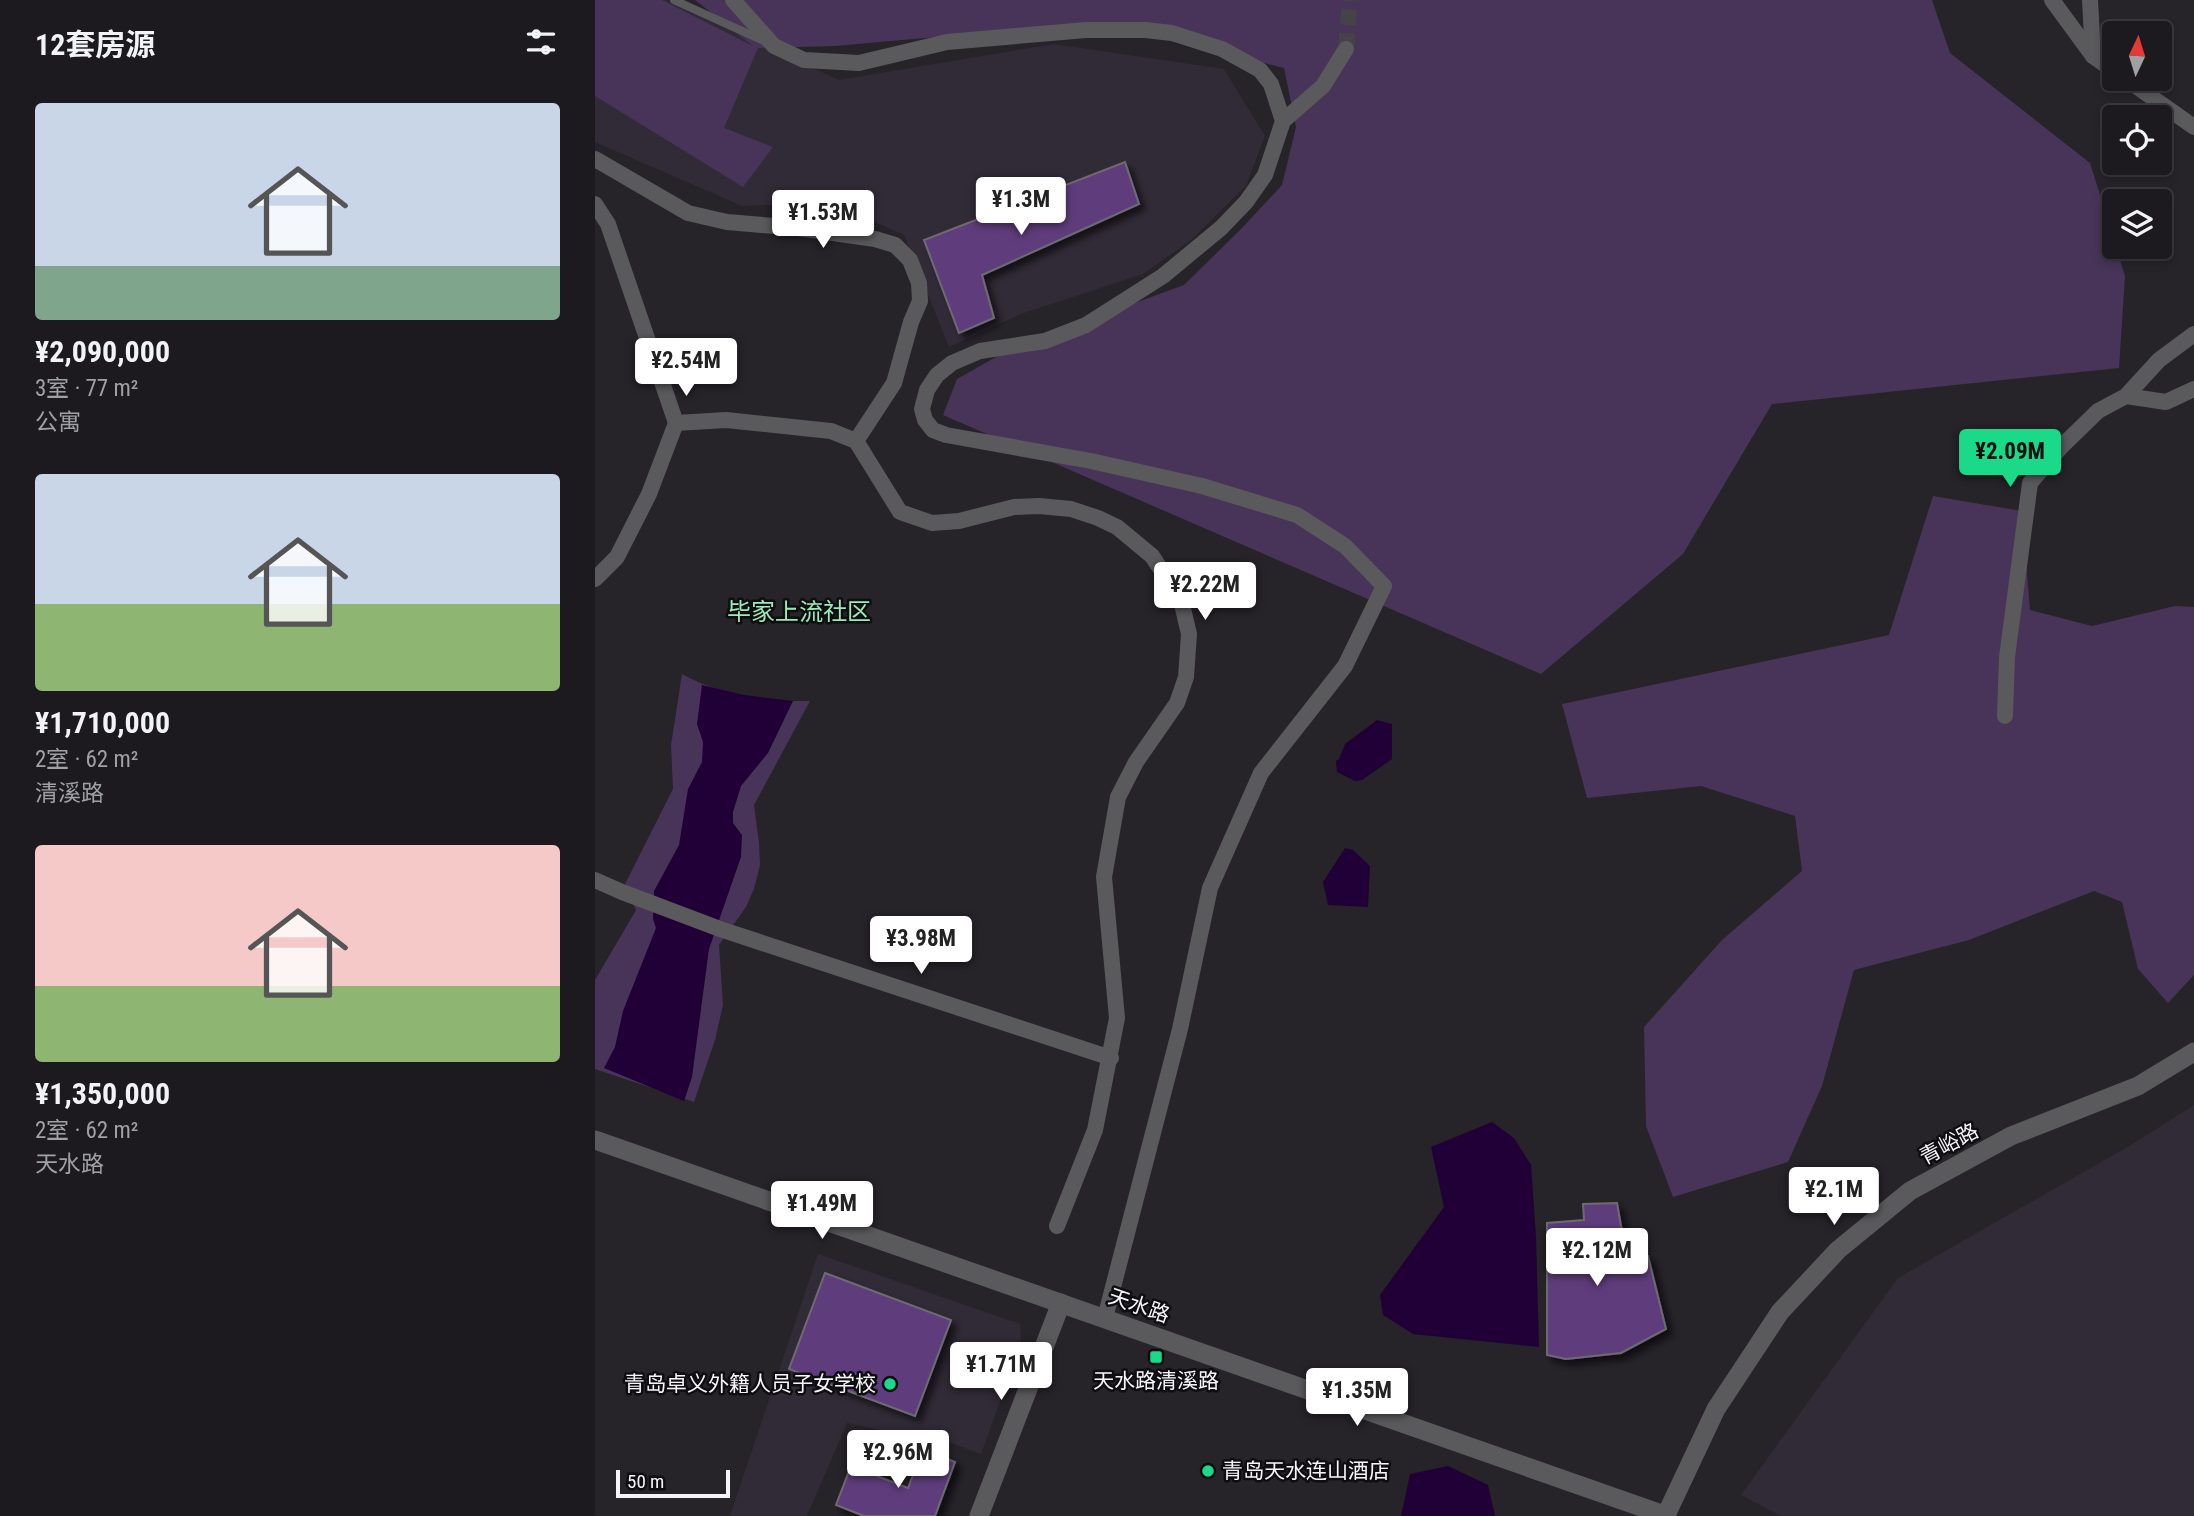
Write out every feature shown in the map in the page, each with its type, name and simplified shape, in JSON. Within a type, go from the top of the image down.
[{"type":"street","points":[[733,0],[774,46],[804,60],[859,63],[959,41],[1086,30],[1172,33],[1222,48],[1260,70],[1271,83],[1283,121]]},
{"type":"street","points":[[2052,0],[2093,56],[2102,62]]},
{"type":"street","points":[[2090,0],[2093,56]]},
{"type":"street","points":[[1105,1318],[1180,1029],[1210,888],[1261,773],[1345,666],[1384,586],[1345,546],[1297,515],[1202,486],[1091,461],[946,435],[933,430],[925,420],[922,409],[927,390],[937,375],[952,363],[980,351],[1045,341],[1086,325],[1163,276],[1221,228],[1246,202],[1265,175],[1283,121],[1323,86],[1346,49]]},
{"type":"street","points":[[2143,91],[2194,127]]},
{"type":"street","points":[[595,159],[688,213],[727,222],[876,239],[895,245],[910,260],[919,283],[921,301],[911,322],[894,383],[856,442]]},
{"type":"street","points":[[595,204],[608,224],[676,423],[649,494],[617,557],[595,579]]},
{"type":"street","points":[[2005,716],[2007,657],[2030,483],[2061,447],[2098,411],[2126,396],[2159,360],[2194,334]]},
{"type":"street","points":[[2126,396],[2166,402],[2194,389]]},
{"type":"street","points":[[676,423],[726,420],[831,431],[856,442],[900,512],[932,523],[959,521],[1014,507],[1039,506],[1071,509],[1098,517],[1117,527],[1152,556],[1181,600],[1189,634],[1186,677],[1177,702],[1136,762],[1118,797],[1104,877],[1117,1018],[1095,1130],[1057,1226]]},
{"type":"street","points":[[595,880],[720,929],[1111,1058]]},
{"type":"street","name":"青峪路","points":[[1666,1516],[1716,1409],[1780,1312],[1837,1250],[1910,1191],[2011,1136],[2139,1086],[2194,1052]]},
{"type":"street","name":"天水路","points":[[595,1140],[1666,1516]]},
{"type":"street","points":[[979,1516],[1061,1303]]},
{"type":"lane","points":[[674,0],[774,46]]},
{"type":"shaded area","points":[[595,0],[667,0],[839,80],[1054,44],[1224,69],[1265,136],[1246,186],[1190,241],[1143,274],[1021,314],[949,347],[904,235],[833,203],[742,206],[595,142]]},
{"type":"shaded area","points":[[595,0],[662,0],[753,46],[695,0],[1932,0],[1950,53],[2090,163],[2102,202],[2102,259],[2120,259],[2125,276],[2119,368],[1772,404],[1683,554],[1541,674],[943,415],[957,379],[1012,348],[1184,285],[1241,229],[1282,185],[1296,127],[1284,68],[1105,22],[835,46],[758,48],[724,128],[773,147],[743,187],[595,96]]},
{"type":"shaded area","points":[[1933,496],[2022,511],[2030,610],[2092,626],[2175,606],[2194,607],[2194,975],[2168,1003],[2138,969],[2122,902],[2094,891],[1969,940],[1854,970],[1822,1086],[1788,1162],[1673,1197],[1646,1126],[1644,1027],[1722,940],[1802,871],[1795,816],[1701,786],[1587,798],[1562,704],[1889,635]]},
{"type":"shaded area","points":[[682,674],[712,687],[744,696],[810,701],[754,805],[760,865],[746,907],[719,945],[723,1005],[715,1040],[694,1102],[595,1069],[595,980],[636,910],[625,884],[673,789],[671,745]]},
{"type":"shaded area","points":[[702,685],[744,695],[793,701],[768,753],[741,786],[733,812],[733,823],[742,835],[741,857],[709,949],[692,1077],[684,1101],[604,1068],[615,1047],[623,1011],[656,928],[653,919],[654,891],[679,845],[688,789],[702,762],[703,742],[697,724]]},
{"type":"shaded area","points":[[1377,720],[1392,724],[1392,759],[1362,780],[1355,781],[1337,772],[1336,761],[1345,744]]},
{"type":"shaded area","points":[[1345,848],[1353,850],[1370,866],[1368,907],[1328,905],[1323,882]]},
{"type":"shaded area","points":[[2194,1105],[2194,1516],[1781,1516],[1741,1495],[1898,1278],[2131,1145]]},
{"type":"shaded area","points":[[1492,1122],[1514,1138],[1531,1165],[1539,1347],[1413,1334],[1383,1315],[1380,1295],[1444,1207],[1431,1147]]},
{"type":"shaded area","name":"青岛卓义外籍人员子女学校","points":[[818,1254],[1020,1324],[1021,1344],[981,1454],[929,1435],[908,1436],[847,1423],[807,1516],[730,1516]]},
{"type":"shaded area","points":[[1448,1466],[1488,1485],[1495,1516],[1401,1516],[1410,1474]]},
{"type":"building","points":[[1125,162],[1139,204],[982,275],[994,318],[959,333],[924,240]]},
{"type":"building","points":[[1617,1203],[1624,1258],[1648,1256],[1666,1329],[1621,1353],[1566,1359],[1547,1355],[1547,1223],[1584,1220],[1583,1204]]},
{"type":"building","points":[[825,1273],[951,1320],[915,1416],[789,1369]]},
{"type":"building","points":[[923,1449],[955,1462],[935,1516],[864,1516],[836,1505],[851,1466],[908,1488]]},
{"type":"tunnel","points":[[1346,49],[1350,0]]},
{"type":"place","name":"天水路清溪路","points":[[1156,1357]]},
{"type":"place","name":"青岛卓义外籍人员子女学校","points":[[890,1384]]},
{"type":"place","name":"青岛天水连山酒店","points":[[1208,1471]]},
{"type":"district","name":"毕家上流社区","points":[[799,612]]}]
